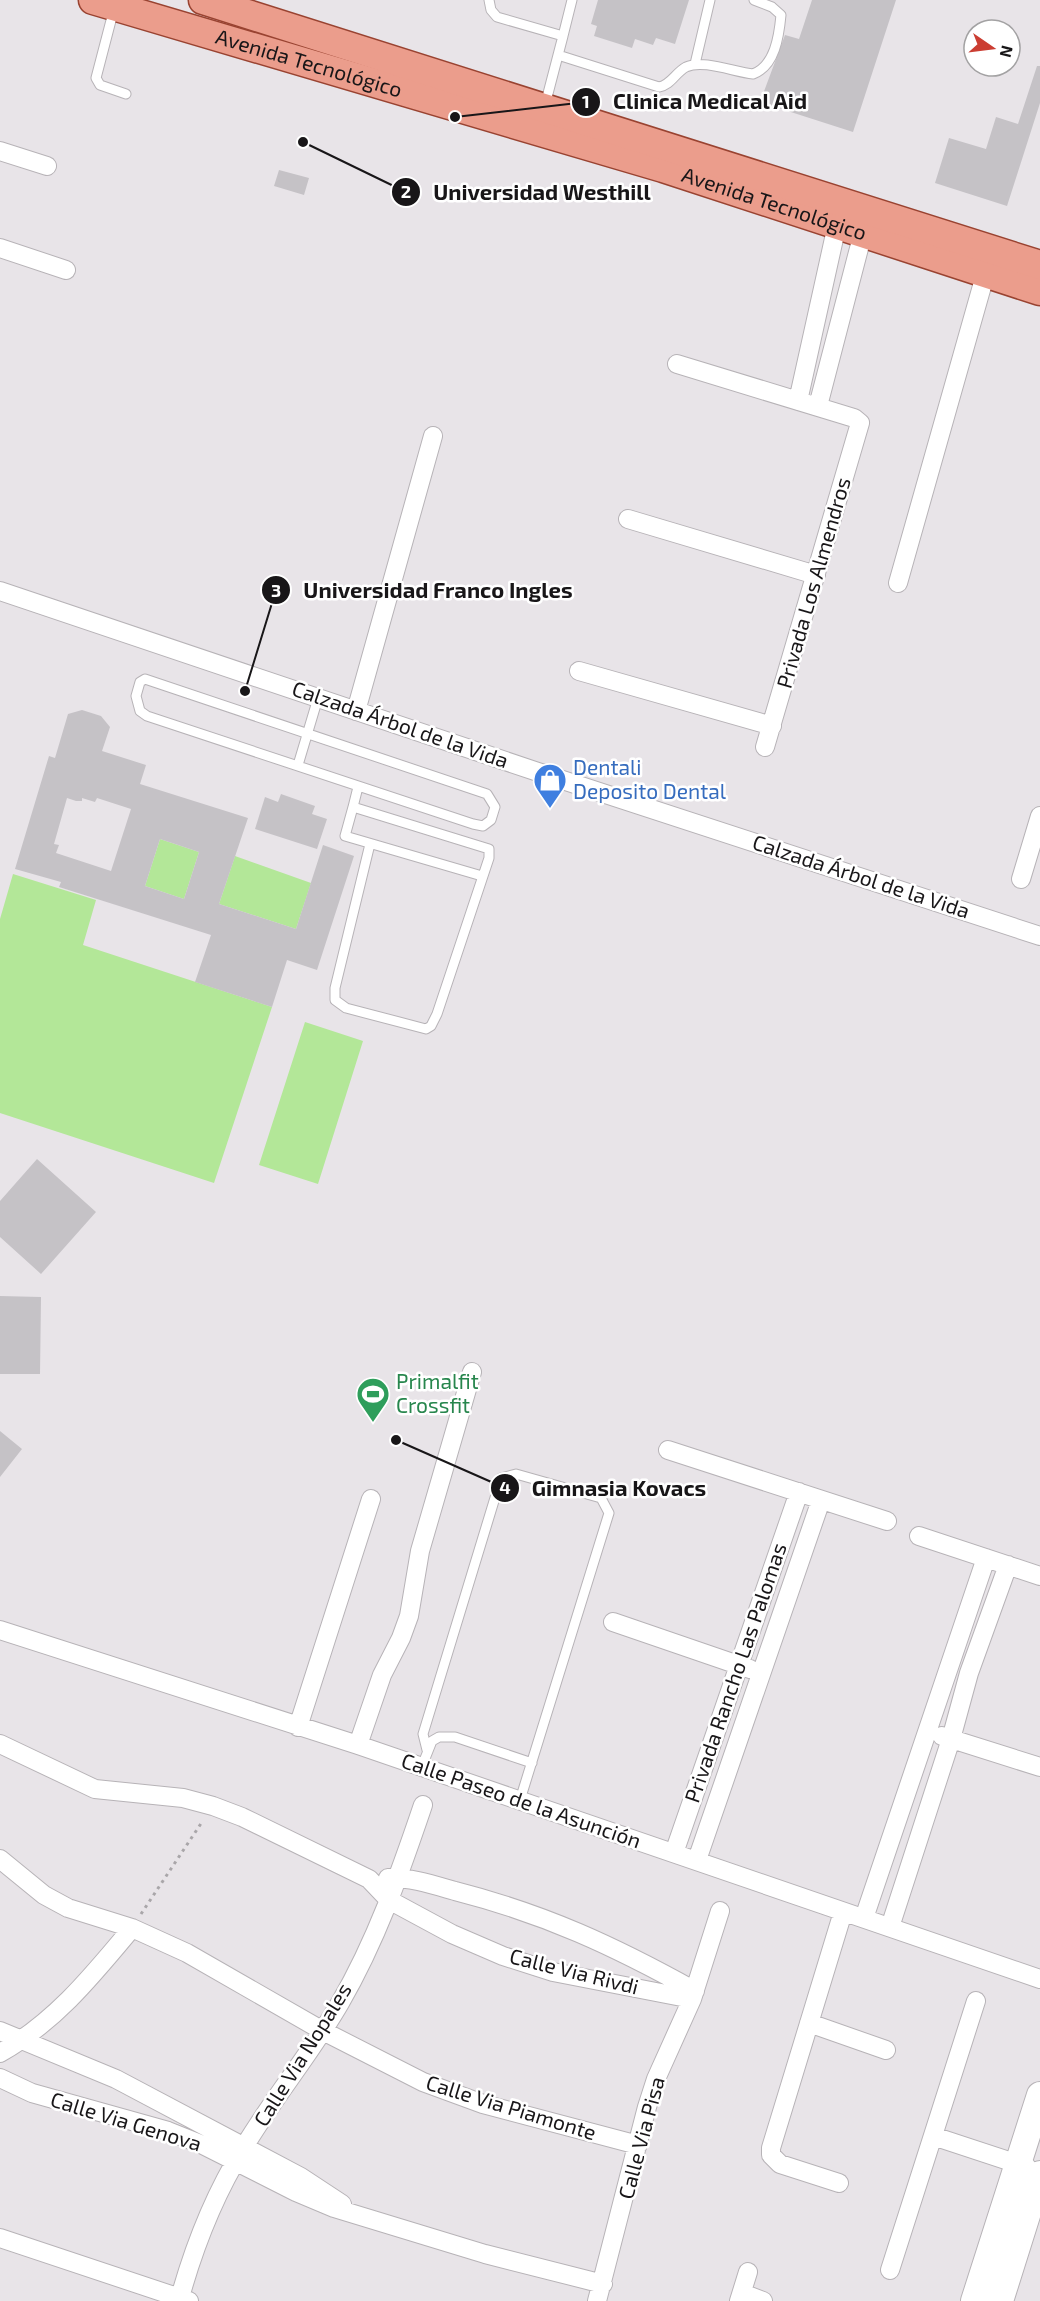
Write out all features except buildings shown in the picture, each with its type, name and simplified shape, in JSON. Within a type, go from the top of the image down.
[{"type":"main road","name":"Avenida Tecnológico","points":[[203,0],[1040,265]]},
{"type":"main road","name":"Avenida Tecnológico","points":[[104,4],[463,107],[663,168],[847,241],[986,272],[1040,291]]},
{"type":"street","points":[[0,151],[47,166]]},
{"type":"street","points":[[798,401],[808,351],[847,241]]},
{"type":"street","points":[[677,364],[818,406],[831,355],[847,241]]},
{"type":"street","points":[[0,248],[66,270]]},
{"type":"street","points":[[898,583],[986,272]]},
{"type":"street","points":[[808,351],[831,355]]},
{"type":"street","name":"Privada Los Almendros","points":[[765,747],[860,426],[858,420],[818,406]]},
{"type":"street","points":[[356,711],[433,436]]},
{"type":"street","points":[[628,519],[816,575]]},
{"type":"street","name":"Calzada Árbol de la Vida","points":[[0,591],[356,711],[1040,936]]},
{"type":"street","points":[[579,671],[772,726]]},
{"type":"street","points":[[1021,879],[1040,816]]},
{"type":"street","points":[[358,1745],[382,1675],[401,1638],[409,1616],[420,1551],[472,1372]]},
{"type":"street","points":[[668,1450],[887,1521]]},
{"type":"street","name":"Privada Rancho Las Palomas","points":[[674,1853],[799,1492]]},
{"type":"street","points":[[298,1727],[371,1499]]},
{"type":"street","name":"Privada Rancho Las Palomas","points":[[697,1860],[821,1500]]},
{"type":"street","points":[[919,1536],[1040,1576]]},
{"type":"street","points":[[864,1918],[929,1732],[986,1558]]},
{"type":"street","points":[[890,1927],[951,1739],[979,1642],[1008,1565]]},
{"type":"street","points":[[613,1623],[761,1673]]},
{"type":"street","name":"Calle Paseo de la Asunción","points":[[0,1630],[298,1727],[358,1745],[424,1758],[520,1800],[1040,1979]]},
{"type":"street","points":[[929,1732],[1040,1767]]},
{"type":"street","name":"Calle Via Rivdi","points":[[0,1744],[95,1789],[183,1798],[213,1806],[369,1879],[389,1900],[452,1934],[503,1956],[553,1972],[693,1995]]},
{"type":"street","name":"Calle Via Nopales","points":[[182,2300],[201,2228],[240,2153],[323,2031],[358,1968],[389,1900],[423,1806]]},
{"type":"street","name":"Calle Via Piamonte","points":[[0,1858],[35,1888],[68,1908],[132,1928],[187,1953],[323,2031],[423,2082],[483,2104],[638,2145]]},
{"type":"street","name":"Calle Via Rivdi","points":[[369,1879],[398,1877],[536,1914],[617,1949],[693,1995]]},
{"type":"street","name":"Calle Via Pisa","points":[[600,2292],[656,2079],[693,1995],[720,1911]]},
{"type":"street","points":[[839,2183],[780,2164],[771,2155],[843,1912]]},
{"type":"street","points":[[0,2053],[24,2040],[51,2019],[132,1928]]},
{"type":"street","points":[[890,2270],[976,2001]]},
{"type":"street","points":[[809,2023],[886,2050]]},
{"type":"street","name":"Calle Via Genova","points":[[0,2031],[116,2079],[240,2153],[326,2192],[350,2211],[600,2292]]},
{"type":"street","name":"Calle Via Genova","points":[[0,2078],[32,2093],[240,2153]]},
{"type":"street","points":[[1000,2301],[1032,2170],[1040,2095]]},
{"type":"street","points":[[933,2136],[1032,2170]]},
{"type":"street","points":[[974,2301],[1032,2170]]},
{"type":"street","points":[[0,2238],[182,2300]]},
{"type":"street","points":[[748,2272],[740,2297],[763,2301]]},
{"type":"lane","points":[[489,0],[491,10],[497,17],[563,36]]},
{"type":"lane","points":[[545,107],[572,0]]},
{"type":"lane","points":[[694,64],[710,0]]},
{"type":"lane","points":[[558,55],[659,87],[667,84],[679,71],[694,64],[753,74],[760,72],[771,58],[781,15],[772,7],[754,0]]},
{"type":"lane","points":[[104,4],[96,78],[100,85],[126,94]]},
{"type":"lane","points":[[142,680],[154,680],[308,732],[488,794],[495,807],[488,823],[473,824],[147,716],[140,711],[137,704],[138,688],[142,680]]},
{"type":"lane","points":[[298,765],[318,698]]},
{"type":"lane","points":[[358,787],[345,836],[482,876]]},
{"type":"lane","points":[[353,807],[485,846],[489,852],[431,1026],[420,1028],[400,1023],[346,1008],[335,1000],[335,988],[370,844]]},
{"type":"lane","points":[[424,1758],[423,1734],[501,1478],[516,1474],[601,1498],[609,1513],[520,1800]]},
{"type":"lane","points":[[424,1758],[432,1741],[447,1736],[532,1763]]},
{"type":"path","points":[[132,1928],[213,1806]]},
{"type":"green space","points":[[160,839],[199,852],[184,899],[145,886]]},
{"type":"green space","points":[[235,856],[311,883],[296,929],[219,904]]},
{"type":"green space","points":[[13,874],[96,900],[83,945],[272,1007],[214,1183],[0,1113],[0,919]]},
{"type":"green space","points":[[305,1022],[363,1041],[318,1184],[259,1165]]},
{"type":"place","name":"Clinica Medical Aid","points":[[455,117]]},
{"type":"place","name":"Universidad Westhill","points":[[303,142]]},
{"type":"place","name":"Universidad Franco Ingles","points":[[245,691]]},
{"type":"place","name":"Dentali Deposito Dental","points":[[550,809]]},
{"type":"place","name":"Primalfit Crossfit","points":[[373,1423]]},
{"type":"place","name":"Gimnasia Kovacs","points":[[396,1440]]}]
